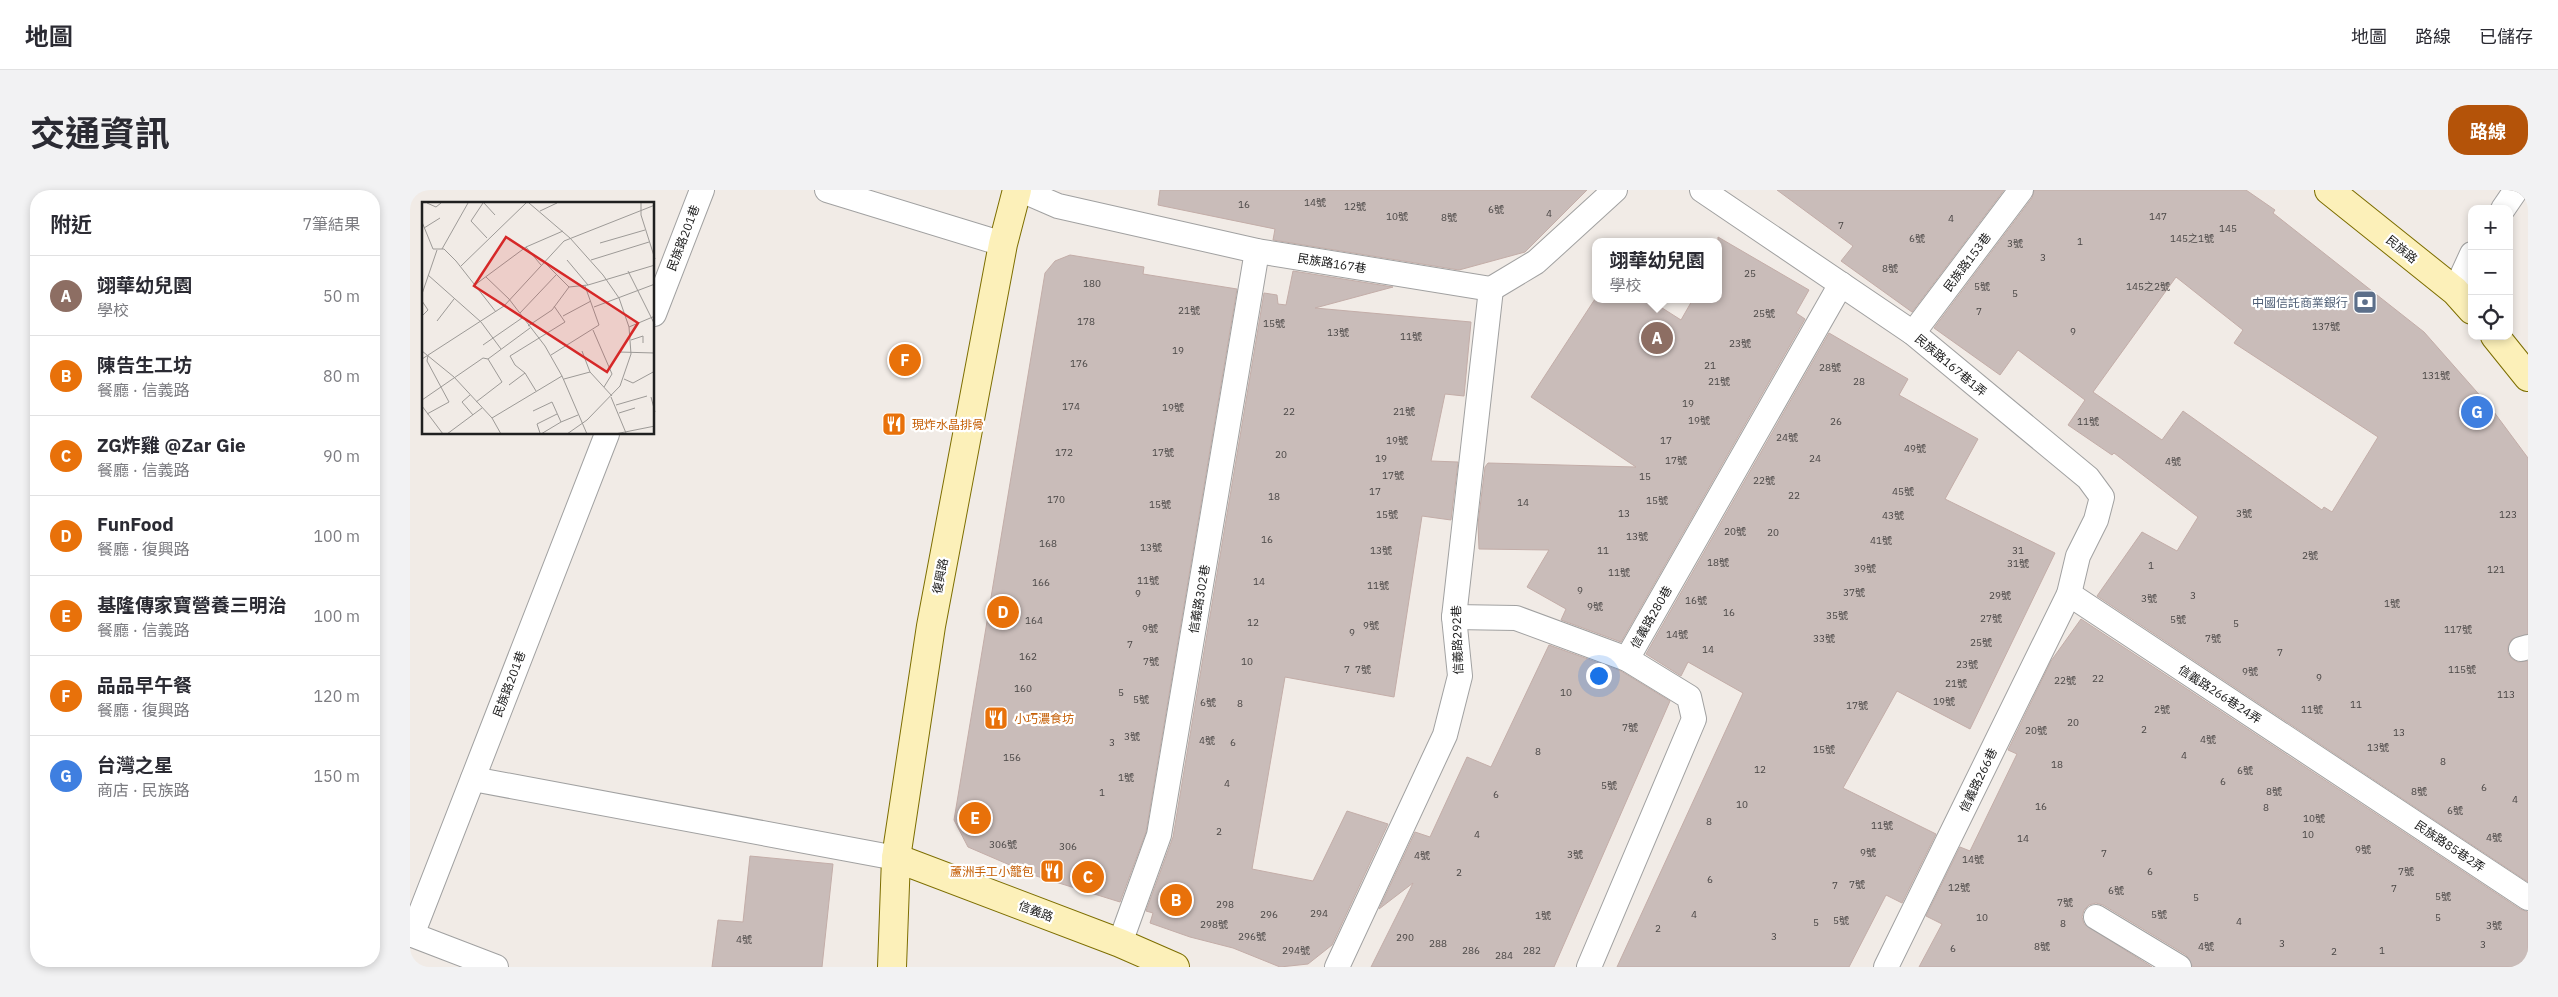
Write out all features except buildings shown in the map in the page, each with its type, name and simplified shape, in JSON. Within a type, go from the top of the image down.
[{"type":"street","name":"復興路","points":[[892,967],[896,858],[931,626],[1003,244],[1017,190]]},
{"type":"street","name":"民族路","points":[[2329,190],[2463,301]]},
{"type":"street","points":[[2498,340],[2528,377]]},
{"type":"street","name":"信義路","points":[[896,858],[1120,943],[1175,967]]},
{"type":"lane","name":"民族路201巷","points":[[655,311],[702,190]]},
{"type":"lane","points":[[827,190],[1003,244]]},
{"type":"lane","name":"民族路167巷","points":[[1021,190],[1058,206],[1257,250],[1491,289]]},
{"type":"lane","points":[[1491,289],[1536,262],[1616,190]]},
{"type":"lane","name":"民族路167巷1弄","points":[[1702,190],[1913,333],[2088,478],[2102,497],[2096,520],[2078,556],[2069,594]]},
{"type":"lane","name":"民族路153巷","points":[[1913,333],[2021,190]]},
{"type":"lane","points":[[2505,205],[2516,190]]},
{"type":"lane","name":"信義路302巷","points":[[1120,943],[1159,835],[1257,250]]},
{"type":"lane","points":[[2463,301],[2468,275]]},
{"type":"lane","name":"信義路280巷","points":[[1589,967],[1694,719],[1689,697],[1627,659],[1841,284]]},
{"type":"lane","name":"信義路292巷","points":[[1337,967],[1445,735],[1460,676],[1454,616],[1491,289]]},
{"type":"lane","name":"民族路201巷","points":[[411,935],[607,435]]},
{"type":"lane","name":"信義路266巷24弄","points":[[2069,594],[2372,794]]},
{"type":"lane","name":"信義路266巷","points":[[1886,967],[2069,594]]},
{"type":"lane","points":[[1454,616],[1516,618],[1627,659]]},
{"type":"lane","points":[[473,779],[896,858]]},
{"type":"lane","name":"民族路85巷2弄","points":[[2372,794],[2528,898]]},
{"type":"lane","points":[[2096,917],[2179,967]]},
{"type":"lane","points":[[411,935],[496,967]]},
{"type":"place","name":"中國信託商業銀行","points":[[2365,302]]},
{"type":"place","name":"翊華幼兒園","points":[[1657,338]]},
{"type":"place","name":"品品早午餐","points":[[905,360]]},
{"type":"place","name":"台灣之星","points":[[2477,412]]},
{"type":"place","name":"現炸水晶排骨","points":[[894,424]]},
{"type":"place","name":"FunFood","points":[[1003,612]]},
{"type":"place","name":"小巧濃食坊","points":[[996,718]]},
{"type":"place","name":"基隆傳家寶營養三明治","points":[[975,818]]},
{"type":"place","name":"蘆洲手工小籠包","points":[[1052,871]]},
{"type":"place","name":"ZG炸雞 @Zar Gie","points":[[1088,877]]},
{"type":"place","name":"陳告生工坊","points":[[1176,900]]}]
